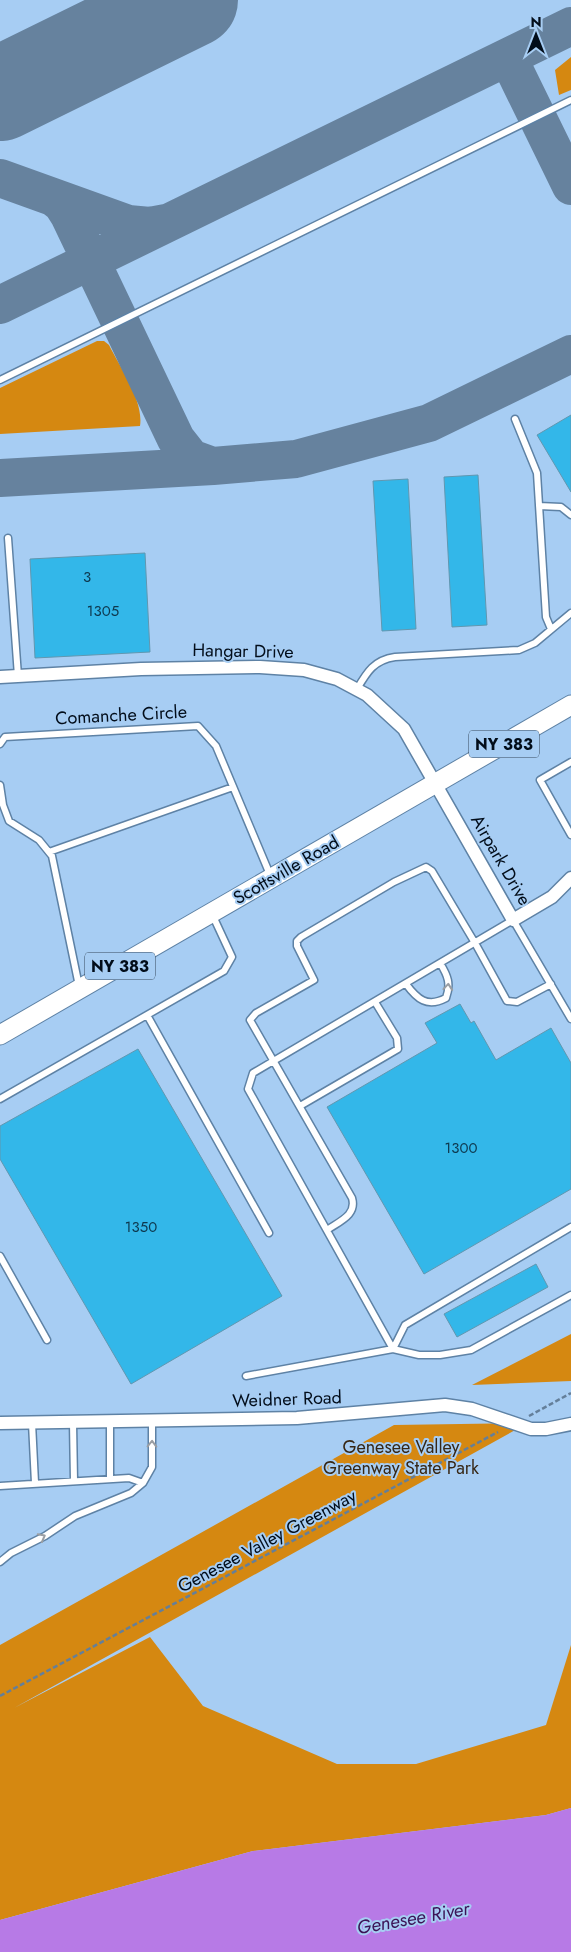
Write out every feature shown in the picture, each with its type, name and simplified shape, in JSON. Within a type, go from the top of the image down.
[{"type":"main road","name":"Scottsville Road","points":[[0,1035],[571,704]]},
{"type":"street","name":"Hangar Drive","points":[[0,677],[141,669],[278,667],[326,675],[357,689],[386,710],[404,729],[436,783]]},
{"type":"street","name":"Airpark Drive","points":[[436,783],[514,920],[552,897],[571,878]]},
{"type":"street","name":"Weidner Road","points":[[0,1423],[32,1424],[297,1418],[444,1406],[472,1409],[514,1424],[538,1430],[571,1424]]},
{"type":"lane","points":[[0,380],[571,100]]},
{"type":"lane","points":[[516,419],[535,467],[546,617],[551,629]]},
{"type":"lane","points":[[539,506],[561,507],[571,515]]},
{"type":"lane","points":[[8,538],[18,676]]},
{"type":"lane","points":[[357,689],[370,668],[387,658],[518,650],[535,643],[571,613]]},
{"type":"lane","name":"Comanche Circle","points":[[0,744],[4,737],[198,726],[216,746],[271,878]]},
{"type":"lane","points":[[571,762],[540,780],[571,835]]},
{"type":"lane","points":[[0,784],[3,805],[9,821],[39,840],[52,856],[80,989]]},
{"type":"lane","points":[[49,852],[233,787]]},
{"type":"lane","points":[[327,1230],[350,1214],[354,1205],[250,1020],[256,1013],[314,980],[297,946],[297,941],[301,936],[394,882],[426,867],[432,871],[507,1001],[510,1003],[517,1002],[551,984]]},
{"type":"lane","points":[[0,1099],[224,971],[232,957],[211,913]]},
{"type":"lane","points":[[393,1348],[248,1089],[253,1073],[514,920],[571,1019]]},
{"type":"lane","points":[[406,984],[416,997],[426,1002],[437,1003],[446,998],[450,989],[448,977],[440,963]]},
{"type":"lane","points":[[300,1106],[398,1049],[397,1038],[375,1002]]},
{"type":"lane","points":[[147,1015],[268,1234]]},
{"type":"lane","points":[[393,1348],[405,1325],[571,1227]]},
{"type":"lane","points":[[0,1256],[47,1340]]},
{"type":"lane","points":[[246,1376],[393,1348],[419,1355],[471,1350],[571,1295]]},
{"type":"lane","points":[[0,1562],[11,1553],[45,1536],[75,1516],[131,1493],[143,1483],[152,1467],[152,1421]]},
{"type":"lane","points":[[74,1422],[74,1481]]},
{"type":"lane","points":[[110,1422],[110,1479]]},
{"type":"lane","points":[[32,1424],[35,1483]]},
{"type":"lane","points":[[0,1479],[0,1486],[129,1478],[143,1483]]},
{"type":"path","name":"Genesee Valley Greenway","points":[[0,1696],[571,1393]]},
{"type":"green space","points":[[571,57],[571,90],[559,95],[555,70]]},
{"type":"green space","points":[[97,341],[104,341],[109,345],[130,384],[138,406],[140,426],[0,434],[0,388]]},
{"type":"green space","name":"Genesee Valley Greenway State Park","points":[[571,1334],[571,1381],[472,1385]]},
{"type":"green space","points":[[528,1423],[14,1708],[150,1637],[203,1706],[337,1764],[416,1764],[546,1725],[571,1645],[571,1808],[546,1815],[253,1851],[0,1920],[0,1645],[394,1425]]},
{"type":"water","name":"Genesee River","points":[[571,1808],[571,1952],[0,1952],[0,1920],[253,1851],[546,1815]]},
{"type":"building","points":[[571,415],[571,492],[537,435]]},
{"type":"building","points":[[478,475],[487,625],[452,627],[444,477]]},
{"type":"building","points":[[408,479],[416,629],[382,631],[373,481]]},
{"type":"building","points":[[145,553],[150,652],[35,658],[30,559]]},
{"type":"building","points":[[460,1004],[471,1023],[474,1021],[496,1060],[551,1028],[571,1063],[571,1189],[424,1274],[327,1107],[437,1043],[425,1023]]},
{"type":"building","points":[[138,1049],[282,1296],[131,1384],[0,1159],[0,1126]]},
{"type":"building","points":[[536,1264],[548,1287],[457,1337],[444,1314]]},
{"type":"taxiway","points":[[0,305],[571,26]]},
{"type":"taxiway","points":[[508,57],[571,186]]},
{"type":"taxiway","points":[[0,178],[128,224],[150,226],[166,223]]},
{"type":"taxiway","points":[[53,197],[62,204],[69,215],[176,439],[191,458],[213,466]]},
{"type":"taxiway","points":[[0,478],[213,466],[296,459],[429,423],[571,354]]},
{"type":"runway","points":[[0,94],[191,0]]}]
